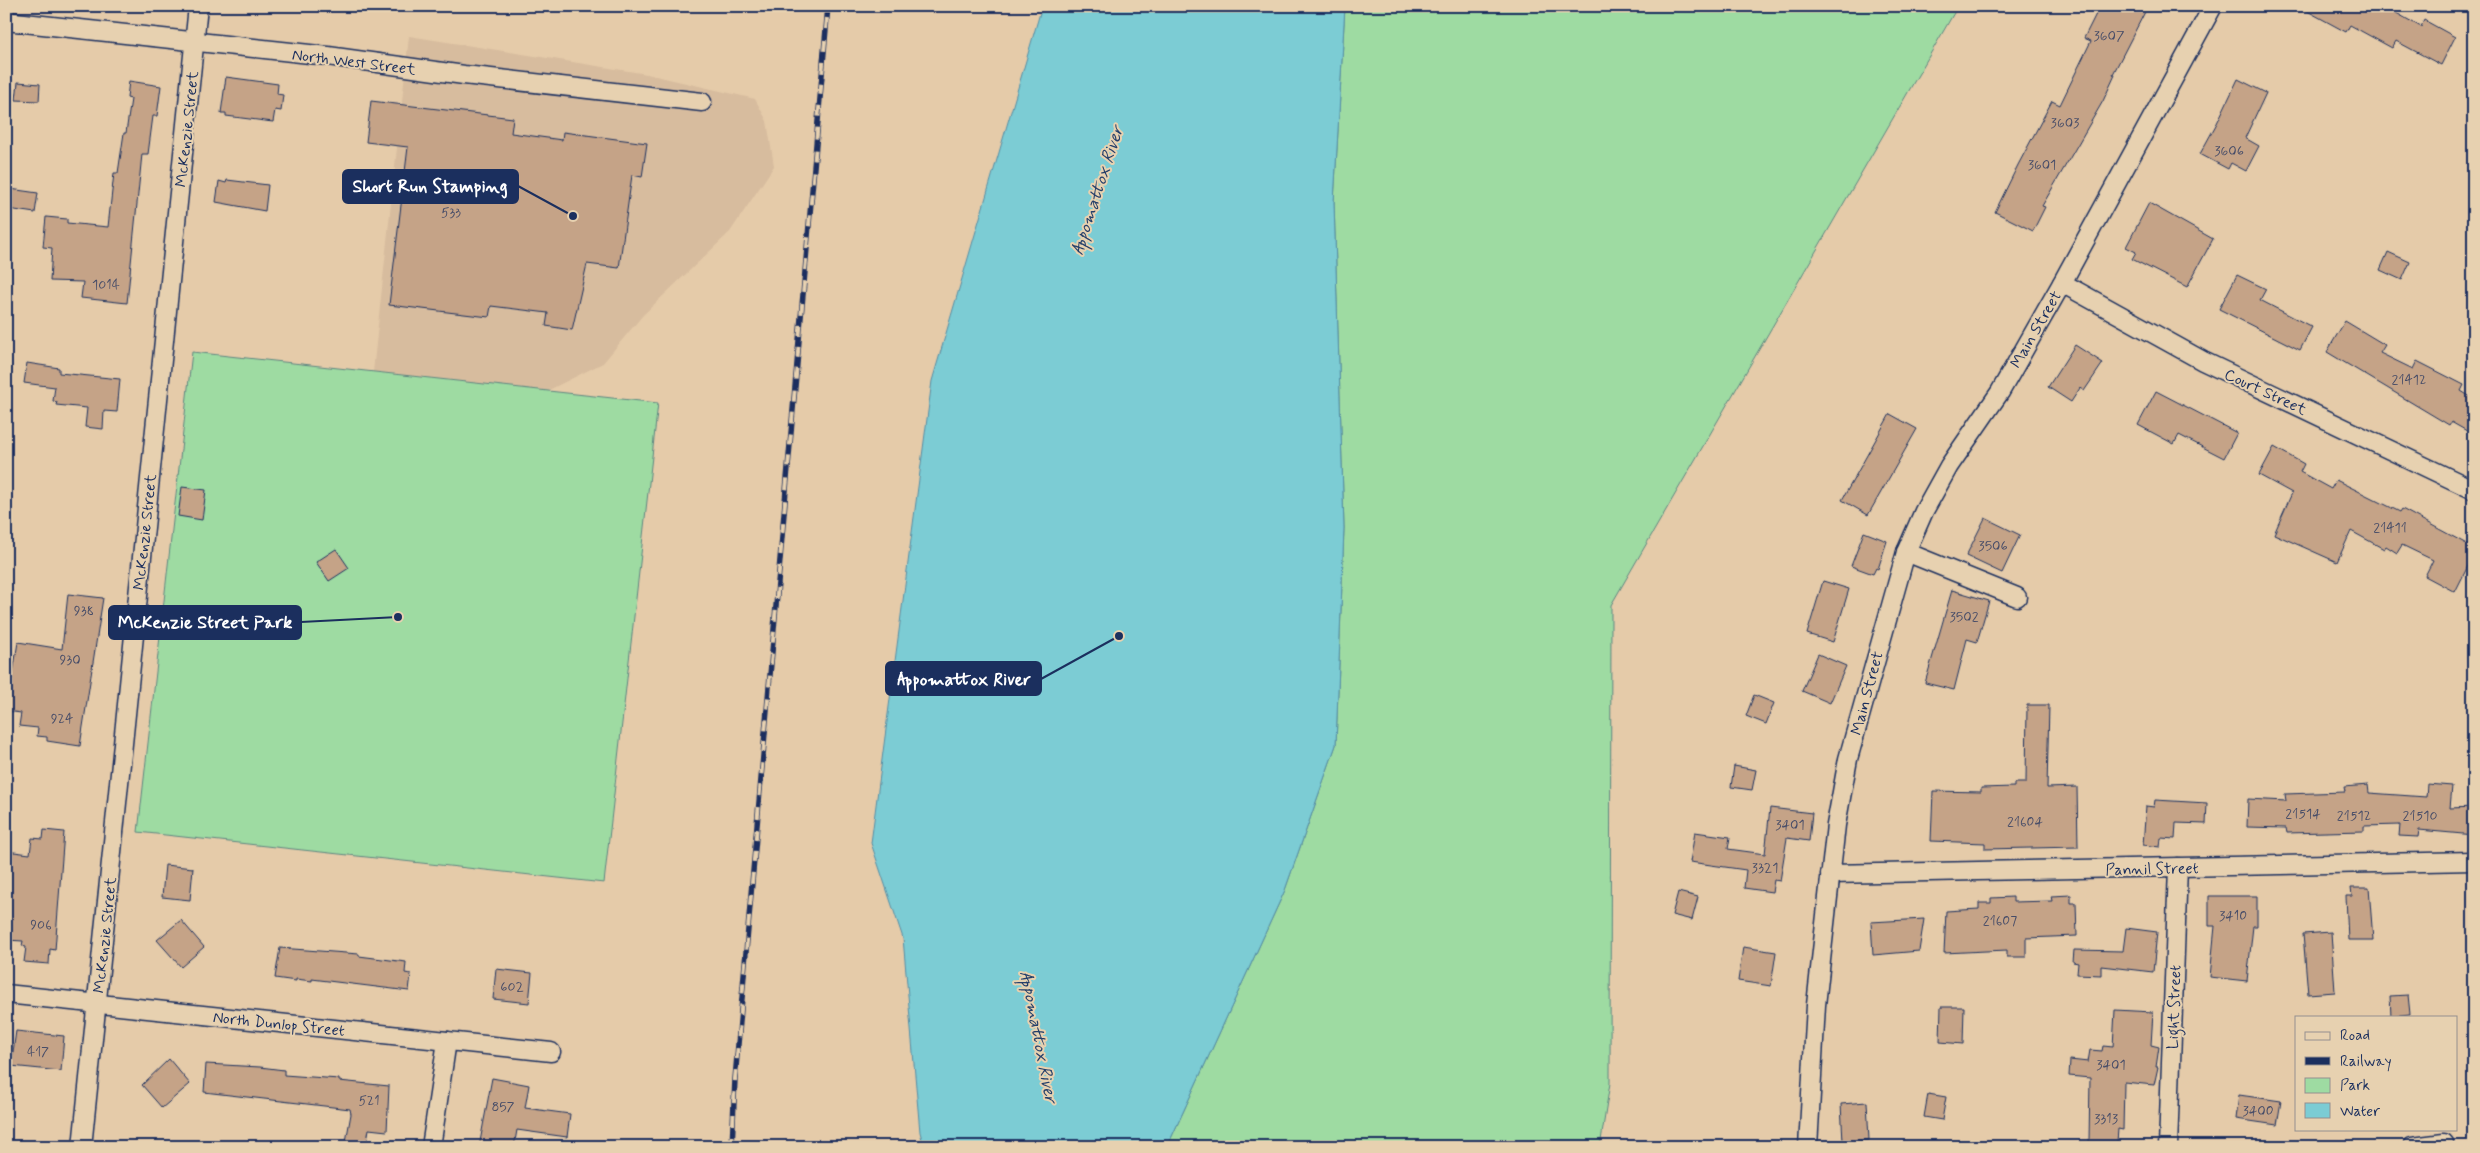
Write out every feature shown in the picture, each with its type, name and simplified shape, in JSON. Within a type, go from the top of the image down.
[{"type":"street","name":"McKenzie Street","points":[[82,1147],[198,6]]},
{"type":"street","name":"Main Street","points":[[1808,1147],[1816,1005],[1836,825],[1848,759],[1906,552],[1924,511],[1949,466],[2000,392],[2062,283],[2213,6]]},
{"type":"street","name":"North West Street","points":[[6,21],[328,56],[464,75],[702,102]]},
{"type":"street","name":"Court Street","points":[[2062,283],[2202,361],[2474,490]]},
{"type":"street","points":[[1906,552],[2017,597]]},
{"type":"street","name":"Pannil Street","points":[[1830,874],[2474,861]]},
{"type":"street","name":"Light Street","points":[[2168,1147],[2178,867]]},
{"type":"street","name":"North Dunlop Street","points":[[6,994],[552,1052]]},
{"type":"street","points":[[431,1147],[447,1041]]},
{"type":"street","points":[[2412,1147],[2444,1143]]},
{"type":"shaded area","points":[[409,36],[647,74],[755,99],[767,121],[774,166],[730,232],[643,315],[603,363],[547,391],[373,372]]},
{"type":"green space","points":[[1345,6],[1958,6],[1611,605],[1610,1083],[1600,1147],[1167,1147],[1285,890],[1336,745],[1344,528],[1334,202]]},
{"type":"green space","points":[[192,352],[658,403],[604,883],[138,832]]},
{"type":"water","name":"Appomattox River","points":[[1042,6],[1345,6],[1334,202],[1344,528],[1336,745],[1285,890],[1167,1147],[924,1147],[920,1132],[903,938],[871,843],[932,381]]},
{"type":"building","points":[[2100,6],[2148,6],[2113,74],[2115,75],[2103,101],[2042,206],[2045,207],[2033,231],[1995,212],[2052,101],[2060,105],[2091,41],[2084,38]]},
{"type":"building","points":[[2298,6],[2384,6],[2421,27],[2424,20],[2455,37],[2441,65],[2396,41],[2392,48],[2350,25],[2346,32]]},
{"type":"building","points":[[226,77],[278,84],[277,94],[283,95],[281,111],[275,110],[273,122],[226,116],[226,113],[221,113]]},
{"type":"building","points":[[2238,79],[2266,93],[2245,138],[2259,146],[2246,171],[2231,163],[2228,169],[2200,154]]},
{"type":"building","points":[[129,81],[161,86],[157,116],[153,116],[148,154],[142,154],[127,303],[81,298],[83,282],[50,281],[52,248],[43,247],[46,217],[67,219],[67,223],[108,227],[114,173],[118,173],[131,99],[127,98]]},
{"type":"building","points":[[18,82],[40,84],[39,101],[16,100]]},
{"type":"building","points":[[371,101],[513,118],[511,133],[562,140],[563,132],[647,143],[642,177],[632,175],[619,268],[587,264],[572,330],[546,326],[548,313],[491,306],[489,317],[389,305],[408,147],[366,142]]},
{"type":"building","points":[[227,180],[268,185],[265,211],[216,202],[219,181],[226,183]]},
{"type":"building","points":[[10,189],[38,193],[35,213],[8,209]]},
{"type":"building","points":[[2149,203],[2213,239],[2187,287],[2132,259],[2136,252],[2126,247]]},
{"type":"building","points":[[2388,252],[2410,262],[2402,280],[2380,270]]},
{"type":"building","points":[[2237,275],[2266,289],[2260,300],[2312,327],[2300,350],[2219,309]]},
{"type":"building","points":[[2345,321],[2385,345],[2380,353],[2413,369],[2417,361],[2464,385],[2461,391],[2474,399],[2474,435],[2451,422],[2449,425],[2327,352]]},
{"type":"building","points":[[2075,345],[2103,363],[2084,391],[2080,388],[2071,402],[2048,387]]},
{"type":"building","points":[[27,363],[59,368],[59,373],[120,379],[117,412],[104,411],[103,429],[85,427],[87,408],[56,405],[57,402],[53,401],[55,387],[24,383]]},
{"type":"building","points":[[2156,391],[2237,433],[2224,458],[2179,435],[2174,444],[2138,425]]},
{"type":"building","points":[[1890,414],[1917,429],[1868,515],[1842,500]]},
{"type":"building","points":[[2274,447],[2304,464],[2300,472],[2331,489],[2336,480],[2400,512],[2402,509],[2474,548],[2474,554],[2455,592],[2425,576],[2433,560],[2402,545],[2397,553],[2386,546],[2384,549],[2351,531],[2337,562],[2274,534],[2292,493],[2259,475]]},
{"type":"building","points":[[182,487],[206,490],[202,520],[178,516]]},
{"type":"building","points":[[1985,518],[2020,535],[2002,573],[1966,556]]},
{"type":"building","points":[[1864,532],[1887,541],[1878,569],[1876,568],[1873,574],[1851,566]]},
{"type":"building","points":[[336,549],[349,568],[329,581],[316,562]]},
{"type":"building","points":[[1823,581],[1849,589],[1833,642],[1807,634]]},
{"type":"building","points":[[1952,590],[1989,601],[1977,642],[1967,639],[1954,690],[1925,683]]},
{"type":"building","points":[[68,594],[103,598],[80,746],[47,741],[47,737],[37,736],[38,728],[19,726],[21,713],[6,711],[6,685],[11,685],[18,642],[62,649]]},
{"type":"building","points":[[1818,654],[1846,666],[1830,703],[1802,691]]},
{"type":"building","points":[[1754,695],[1774,703],[1766,724],[1746,716]]},
{"type":"building","points":[[2027,705],[2049,705],[2047,788],[2077,787],[2078,847],[1985,849],[1985,843],[1931,841],[1933,791],[1981,792],[1981,788],[2014,787],[2014,783],[2026,783]]},
{"type":"building","points":[[1734,766],[1756,770],[1752,790],[1731,787]]},
{"type":"building","points":[[2427,784],[2452,786],[2450,808],[2474,807],[2474,835],[2419,830],[2418,837],[2399,836],[2400,825],[2364,826],[2364,831],[2287,833],[2286,828],[2247,827],[2248,799],[2286,801],[2285,794],[2345,792],[2344,787],[2368,785],[2369,793],[2426,797]]},
{"type":"building","points":[[2155,800],[2207,803],[2206,824],[2176,823],[2175,839],[2161,838],[2160,847],[2143,845],[2146,806],[2154,807]]},
{"type":"building","points":[[1770,808],[1812,813],[1809,841],[1787,838],[1780,881],[1774,880],[1772,892],[1744,888],[1746,870],[1690,862],[1695,832],[1730,837],[1728,849],[1765,854]]},
{"type":"building","points":[[44,830],[64,832],[55,950],[50,949],[49,964],[24,962],[26,947],[22,946],[23,941],[6,940],[6,851],[30,854],[32,838],[43,839]]},
{"type":"building","points":[[165,865],[193,868],[190,900],[162,897]]},
{"type":"building","points":[[2351,888],[2369,888],[2373,940],[2348,940],[2346,896],[2352,896]]},
{"type":"building","points":[[1678,892],[1698,897],[1692,920],[1672,915]]},
{"type":"building","points":[[2071,895],[2071,903],[2076,903],[2077,936],[2026,938],[2026,957],[2007,957],[2007,950],[1944,953],[1946,911],[1979,909],[1979,903],[1991,903],[1991,898],[2013,897],[2013,902],[2052,901],[2051,896]]},
{"type":"building","points":[[2209,896],[2257,896],[2257,926],[2253,926],[2247,981],[2210,977],[2215,926],[2209,926]]},
{"type":"building","points":[[1924,919],[1919,951],[1873,955],[1871,922]]},
{"type":"building","points":[[181,920],[204,947],[181,967],[157,940]]},
{"type":"building","points":[[2126,928],[2157,932],[2153,972],[2101,966],[2101,975],[2077,974],[2078,963],[2073,962],[2074,950],[2123,951]]},
{"type":"building","points":[[2331,932],[2335,992],[2308,994],[2303,934]]},
{"type":"building","points":[[1743,947],[1776,952],[1771,986],[1738,981]]},
{"type":"building","points":[[280,948],[359,954],[359,956],[406,962],[405,973],[411,974],[409,991],[312,979],[312,981],[296,979],[296,981],[275,978]]},
{"type":"building","points":[[496,969],[532,973],[529,1003],[493,999]]},
{"type":"building","points":[[2408,995],[2410,1014],[2391,1016],[2390,996]]},
{"type":"building","points":[[1941,1007],[1964,1007],[1963,1044],[1940,1042]]},
{"type":"building","points":[[2115,1010],[2153,1012],[2151,1045],[2159,1047],[2156,1067],[2158,1067],[2154,1085],[2124,1082],[2123,1130],[2118,1129],[2117,1142],[2089,1142],[2090,1078],[2069,1076],[2070,1060],[2088,1062],[2090,1050],[2102,1051],[2103,1046],[2113,1047]]},
{"type":"building","points":[[16,1031],[64,1036],[61,1071],[11,1066]]},
{"type":"building","points":[[169,1059],[190,1084],[162,1108],[142,1085]]},
{"type":"building","points":[[206,1064],[260,1067],[284,1070],[284,1075],[339,1079],[339,1081],[389,1086],[387,1131],[369,1129],[366,1147],[345,1147],[351,1114],[350,1109],[204,1092]]},
{"type":"building","points":[[492,1078],[529,1085],[525,1108],[570,1114],[567,1137],[517,1130],[514,1147],[479,1147]]},
{"type":"building","points":[[1928,1094],[1946,1097],[1942,1120],[1924,1117]]},
{"type":"building","points":[[2239,1095],[2281,1101],[2277,1125],[2236,1119]]},
{"type":"building","points":[[1867,1102],[1869,1140],[1843,1141],[1841,1104]]},
{"type":"railway","points":[[732,1147],[735,1079],[828,6]]},
{"type":"place","name":"Short Run Stamping","points":[[573,216]]},
{"type":"place","name":"McKenzie Street Park","points":[[398,617]]},
{"type":"place","name":"Appomattox River","points":[[1119,636]]}]
